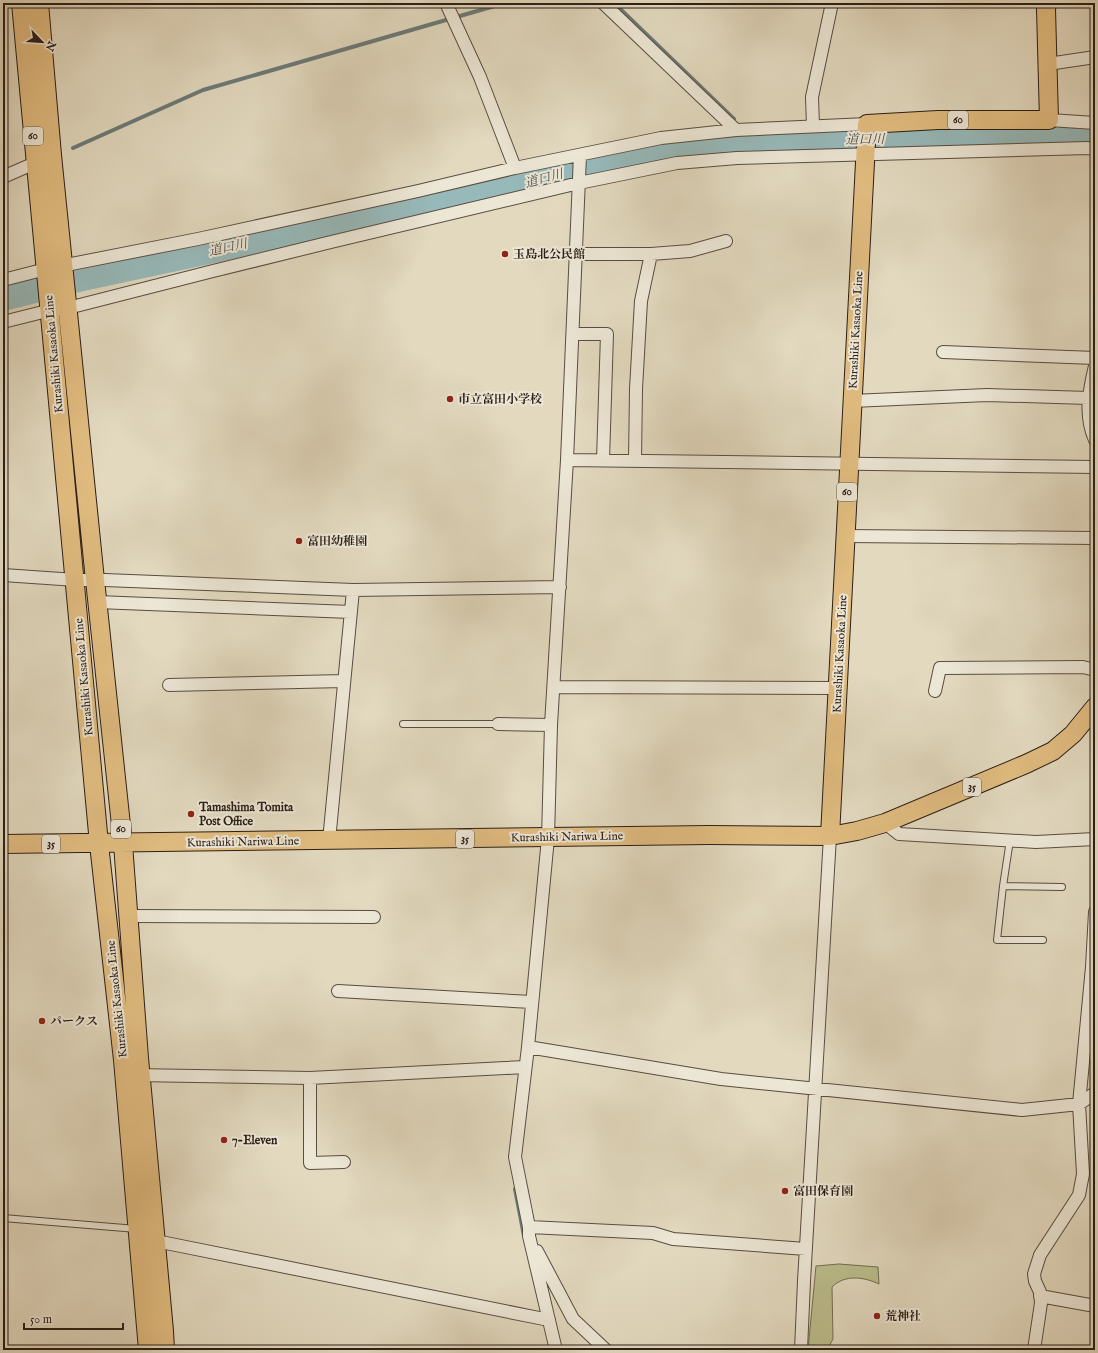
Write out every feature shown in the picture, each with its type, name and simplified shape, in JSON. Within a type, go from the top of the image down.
[{"type":"main road","name":"Kurashiki Kasaoka Line","points":[[21,3],[46,268],[59,309],[95,580],[123,844],[128,916],[138,1229],[148,1350]]},
{"type":"main road","name":"Kurashiki Kasaoka Line","points":[[39,3],[64,265],[59,309],[76,580],[99,844],[156,1241],[165,1350]]},
{"type":"main road","points":[[1047,3],[1049,120]]},
{"type":"main road","name":"60","points":[[866,139],[946,120],[1049,120]]},
{"type":"main road","name":"Kurashiki Kasaoka Line","points":[[830,836],[848,464],[866,139]]},
{"type":"main road","name":"Kurashiki Nariwa Line","points":[[3,844],[123,844],[710,835],[830,836],[885,823],[1026,764],[1053,750],[1073,734],[1095,707]]},
{"type":"street","points":[[446,3],[480,77],[515,168]]},
{"type":"street","points":[[603,3],[736,130]]},
{"type":"street","points":[[813,126],[812,97],[832,3]]},
{"type":"street","points":[[1048,64],[1095,57]]},
{"type":"street","points":[[1049,120],[1095,123]]},
{"type":"street","points":[[3,280],[46,268],[198,239],[403,195],[515,168],[661,138],[736,130],[813,126],[866,139]]},
{"type":"street","points":[[3,322],[579,183],[677,163],[736,158],[866,139],[1095,149]]},
{"type":"street","points":[[556,1350],[529,1232],[515,1157],[524,1067],[528,1047],[548,838],[551,725],[567,460],[580,155]]},
{"type":"street","points":[[3,177],[35,162]]},
{"type":"street","points":[[576,254],[651,254],[690,251],[726,241]]},
{"type":"street","points":[[635,461],[636,389],[641,301],[651,254]]},
{"type":"street","points":[[573,334],[607,334],[603,460]]},
{"type":"street","points":[[943,352],[1095,358]]},
{"type":"street","points":[[1095,366],[1090,384],[1088,413],[1095,440]]},
{"type":"street","points":[[852,401],[987,395],[1089,398]]},
{"type":"street","points":[[567,460],[1095,467]]},
{"type":"street","points":[[845,536],[1095,538]]},
{"type":"street","points":[[3,575],[76,580],[353,590],[560,587]]},
{"type":"street","points":[[329,841],[353,590]]},
{"type":"street","points":[[97,602],[350,612]]},
{"type":"street","points":[[935,691],[940,668],[1083,668],[1095,670]]},
{"type":"street","points":[[169,684],[344,681]]},
{"type":"street","points":[[554,687],[838,688]]},
{"type":"street","points":[[498,724],[551,725]]},
{"type":"street","points":[[885,823],[899,834],[1036,842],[1095,839]]},
{"type":"street","points":[[801,1350],[830,836]]},
{"type":"street","points":[[1034,1350],[1041,1303],[1034,1274],[1040,1255],[1079,1195],[1082,1187],[1083,1174],[1080,1104],[1092,968],[1095,912]]},
{"type":"street","points":[[128,916],[374,917]]},
{"type":"street","points":[[338,991],[532,1002]]},
{"type":"street","points":[[528,1047],[722,1079],[1022,1110],[1080,1104],[1095,1092]]},
{"type":"street","points":[[132,1075],[310,1078],[524,1067]]},
{"type":"street","points":[[310,1078],[310,1163],[344,1162]]},
{"type":"street","points":[[529,1232],[653,1233],[673,1239],[806,1249]]},
{"type":"street","points":[[529,1232],[573,1319],[606,1350]]},
{"type":"street","points":[[156,1241],[549,1320]]},
{"type":"street","points":[[1040,1296],[1095,1306]]},
{"type":"lane","points":[[403,724],[498,724]]},
{"type":"lane","points":[[1010,840],[997,940],[1043,940]]},
{"type":"lane","points":[[1003,886],[1062,886]]},
{"type":"lane","points":[[3,1218],[138,1229]]},
{"type":"green space","points":[[839,1264],[878,1267],[879,1284],[861,1278],[849,1278],[832,1287],[833,1339],[827,1350],[808,1350],[816,1266]]},
{"type":"waterway","points":[[73,148],[203,90],[505,3]]},
{"type":"waterway","points":[[614,3],[734,119]]},
{"type":"waterway","points":[[746,136],[746,146]]},
{"type":"waterway","name":"道口川","points":[[3,299],[78,280],[540,181],[617,158],[746,146],[847,140],[1095,139]]},
{"type":"waterway","points":[[515,1189],[524,1236]]},
{"type":"place","name":"玉島北公民館","points":[[505,254]]},
{"type":"place","name":"市立富田小学校","points":[[450,399]]},
{"type":"place","name":"富田幼稚園","points":[[299,541]]},
{"type":"place","name":"Tamashima Tomita Post Office","points":[[191,814]]},
{"type":"place","name":"パークス","points":[[42,1021]]},
{"type":"place","name":"7-Eleven","points":[[224,1140]]},
{"type":"place","name":"富田保育園","points":[[785,1191]]},
{"type":"place","name":"荒神社","points":[[877,1316]]}]
